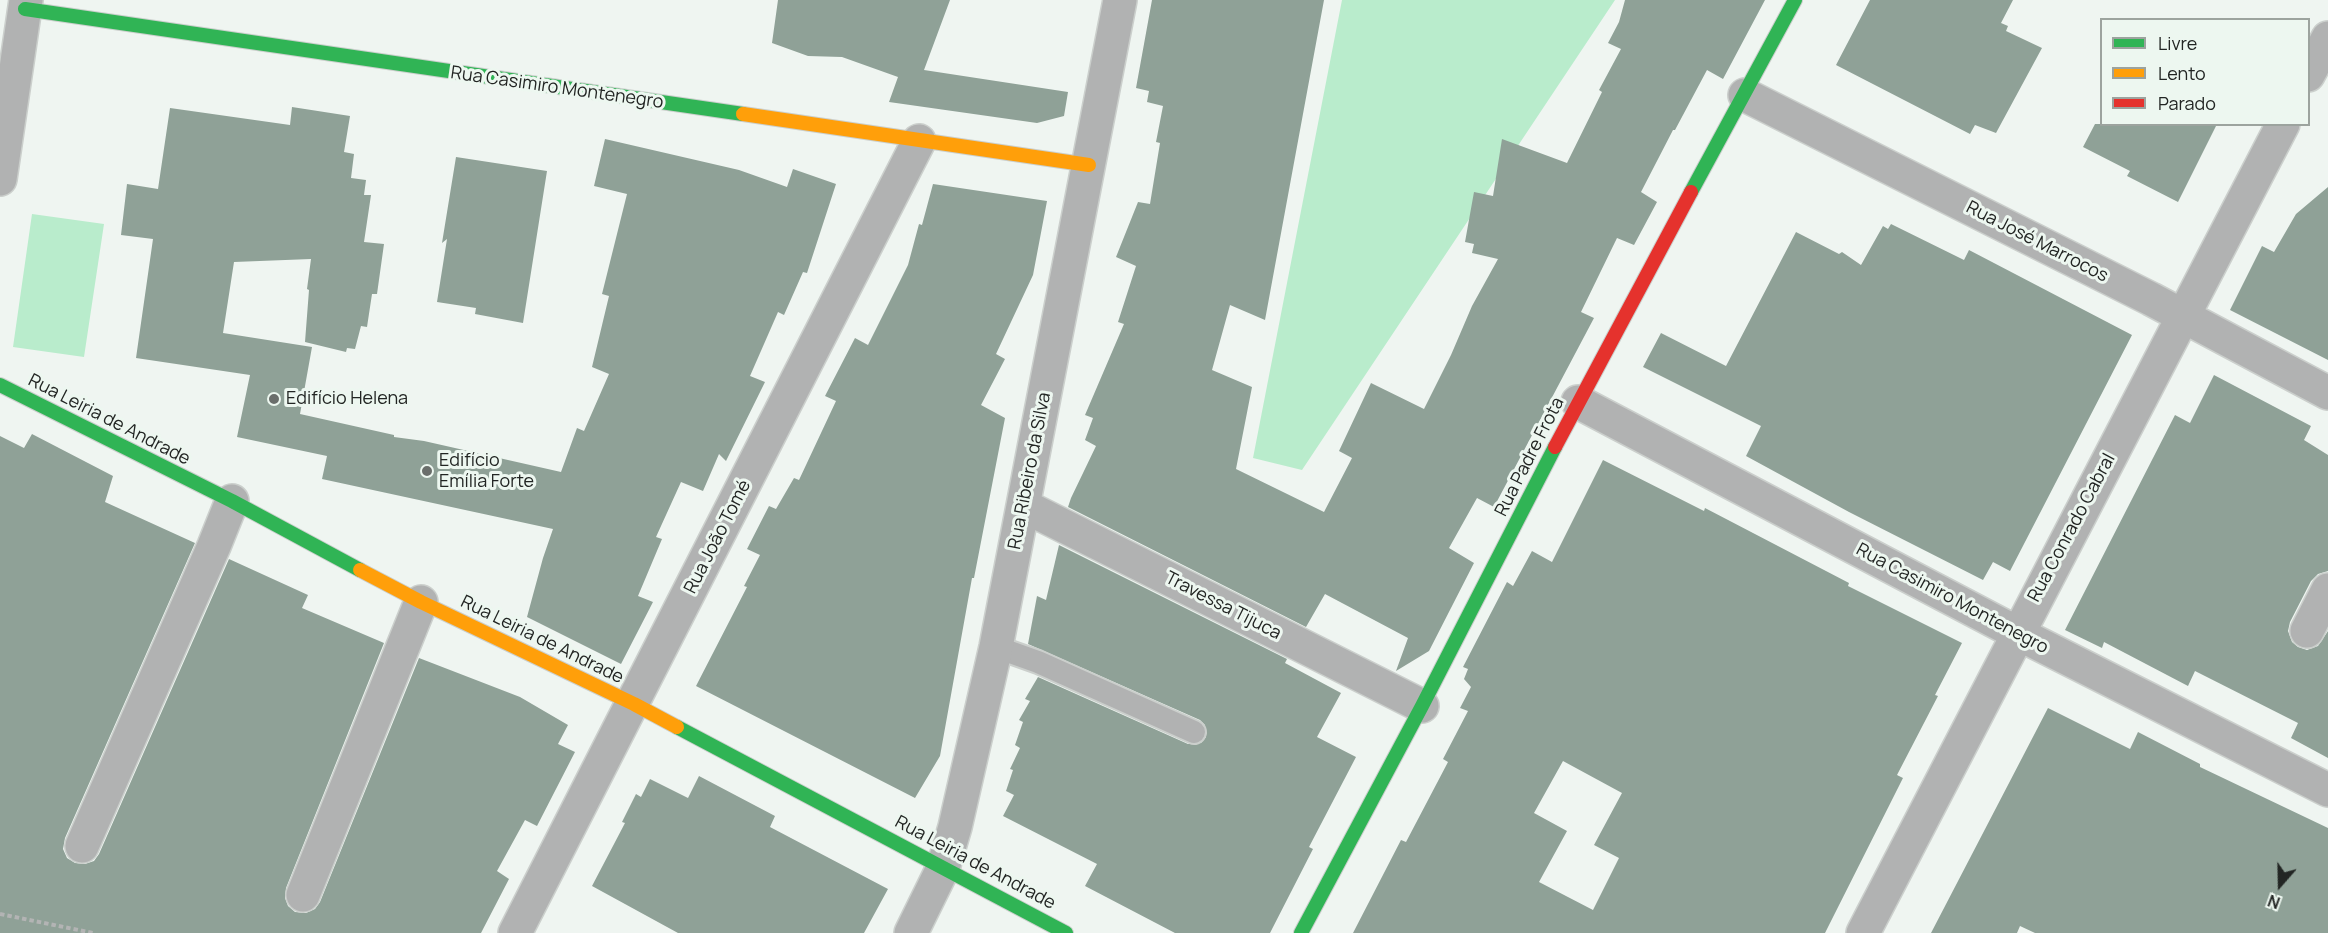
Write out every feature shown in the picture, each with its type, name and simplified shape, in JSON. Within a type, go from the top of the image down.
[{"type":"street","name":"Rua Ribeiro da Silva","points":[[911,933],[943,868],[955,827],[996,647],[1120,0]]},
{"type":"street","name":"Rua Padre Frota","points":[[1301,933],[1422,706],[1578,402],[1745,95],[1794,0]]},
{"type":"street","name":"Rua Casimiro Montenegro","points":[[26,4],[1089,165]]},
{"type":"street","points":[[0,180],[26,4]]},
{"type":"street","points":[[2310,71],[2328,38]]},
{"type":"street","name":"Rua José Marrocos","points":[[1745,95],[2184,316],[2328,393]]},
{"type":"street","name":"Rua Conrado Cabral","points":[[1863,933],[2282,126]]},
{"type":"street","name":"Rua João Tomé","points":[[515,933],[634,704],[919,141]]},
{"type":"street","name":"Rua Leiria de Andrade","points":[[0,385],[232,501],[421,602],[634,704],[906,846],[1066,933]]},
{"type":"street","name":"Rua Casimiro Montenegro","points":[[1578,402],[2017,633],[2328,790]]},
{"type":"street","points":[[82,846],[232,501]]},
{"type":"street","name":"Travessa Tijuca","points":[[1024,506],[1422,706]]},
{"type":"street","points":[[2307,631],[2328,590]]},
{"type":"street","points":[[303,895],[421,602]]},
{"type":"lane","points":[[996,647],[1038,662],[1194,732]]},
{"type":"path","points":[[0,914],[93,933]]},
{"type":"green space","points":[[1342,0],[1615,0],[1302,470],[1253,458]]},
{"type":"green space","points":[[32,214],[104,224],[84,357],[13,347]]},
{"type":"building","points":[[778,0],[950,0],[924,70],[1068,92],[1064,116],[1037,123],[889,102],[898,77],[842,57],[808,56],[772,43]]},
{"type":"building","points":[[1152,0],[1324,0],[1265,320],[1230,305],[1212,370],[1252,387],[1236,469],[1324,512],[1352,458],[1339,451],[1371,383],[1424,409],[1472,306],[1498,259],[1472,253],[1474,244],[1465,242],[1474,192],[1493,196],[1502,139],[1567,163],[1602,92],[1599,90],[1621,49],[1608,43],[1619,22],[1625,0],[1765,0],[1723,79],[1707,70],[1673,130],[1641,192],[1657,202],[1634,245],[1617,238],[1581,312],[1594,318],[1494,507],[1477,498],[1449,548],[1474,563],[1429,651],[1396,671],[1408,638],[1325,594],[1306,627],[1068,507],[1096,446],[1085,440],[1093,418],[1085,415],[1124,324],[1118,322],[1136,266],[1116,257],[1138,202],[1150,204],[1160,143],[1156,142],[1163,106],[1147,102],[1149,91],[1136,88]]},
{"type":"building","points":[[1870,0],[2013,0],[2001,23],[2008,26],[2006,31],[2042,48],[1996,133],[1975,125],[1970,134],[1836,65]]},
{"type":"building","points":[[292,107],[350,116],[344,152],[354,154],[351,178],[366,180],[364,195],[371,195],[364,242],[384,244],[377,294],[372,294],[367,327],[361,326],[355,349],[347,348],[346,352],[305,342],[309,290],[307,289],[311,259],[234,262],[223,333],[312,347],[300,414],[394,435],[394,437],[424,441],[561,472],[577,428],[584,431],[609,374],[592,367],[609,296],[602,294],[627,194],[594,186],[605,139],[739,170],[787,187],[793,169],[836,184],[807,273],[803,272],[784,315],[778,312],[750,376],[765,382],[726,461],[719,454],[703,491],[681,482],[656,537],[662,539],[638,596],[653,602],[621,664],[527,617],[553,529],[322,479],[327,456],[237,437],[250,375],[136,358],[153,239],[121,235],[127,184],[158,189],[170,108],[290,125]]},
{"type":"building","points":[[2095,124],[2100,124],[2100,126],[2216,126],[2178,202],[2127,176],[2130,171],[2083,147]]},
{"type":"building","points":[[456,157],[547,171],[523,323],[475,314],[476,308],[437,302],[447,239],[442,243]]},
{"type":"building","points":[[933,184],[1047,201],[1033,275],[996,354],[1005,359],[981,405],[1005,418],[974,578],[972,578],[940,756],[915,798],[696,686],[747,587],[744,586],[760,555],[747,549],[769,506],[776,509],[794,478],[799,480],[836,401],[825,396],[855,338],[868,345],[908,265]]},
{"type":"building","points":[[2328,187],[2328,360],[2230,310],[2262,246],[2274,252],[2296,214]]},
{"type":"building","points":[[1891,224],[1964,260],[1969,250],[2132,335],[2010,571],[1993,562],[1983,580],[1849,512],[1746,456],[1761,426],[1643,367],[1661,333],[1726,366],[1796,232],[1839,254],[1842,252],[1861,265],[1883,226],[1888,229]]},
{"type":"building","points":[[2214,375],[2311,426],[2304,440],[2328,455],[2328,571],[2318,574],[2311,581],[2290,622],[2288,631],[2292,642],[2307,650],[2318,646],[2328,631],[2328,758],[2291,738],[2298,723],[2195,671],[2188,686],[2104,642],[2102,648],[2065,630],[2175,415],[2190,423]]},
{"type":"building","points":[[32,434],[113,476],[105,502],[195,543],[65,838],[63,849],[67,858],[75,863],[85,864],[94,861],[99,854],[229,559],[308,595],[302,608],[384,643],[286,888],[285,898],[288,906],[295,912],[306,913],[315,909],[320,902],[419,658],[520,697],[568,725],[558,744],[575,752],[537,826],[525,820],[497,871],[509,879],[481,933],[0,933],[0,436],[24,448]]},
{"type":"building","points":[[1603,460],[1704,511],[1705,508],[1849,583],[1848,586],[1962,643],[1935,695],[1938,696],[1897,775],[1903,778],[1825,933],[1353,933],[1401,840],[1406,842],[1448,762],[1443,759],[1468,711],[1460,708],[1471,687],[1464,679],[1468,669],[1463,667],[1507,582],[1513,586],[1532,551],[1552,562]],"holes":[[[1563,761],[1622,793],[1594,845],[1619,858],[1593,910],[1539,882],[1567,831],[1534,813]]]},
{"type":"building","points":[[1059,545],[1287,659],[1285,663],[1341,693],[1317,737],[1356,757],[1309,847],[1313,849],[1270,933],[1175,933],[1085,886],[1097,864],[1003,816],[1014,795],[1006,791],[1013,770],[1010,769],[1020,748],[1015,745],[1023,722],[1019,720],[1030,701],[1025,699],[1038,677],[1188,744],[1201,743],[1206,737],[1205,725],[1200,720],[1028,644],[1037,596],[1046,600]]},
{"type":"building","points":[[2048,708],[2130,749],[2138,732],[2200,764],[2200,767],[2328,828],[2328,933],[2035,933],[2020,926],[2017,933],[1931,933]]},
{"type":"building","points":[[699,776],[775,816],[770,827],[888,889],[864,933],[678,933],[592,886],[625,823],[622,822],[636,794],[641,797],[650,779],[688,798]]},
{"type":"traffic: fast","points":[[1691,192],[1795,0]]},
{"type":"traffic: fast","points":[[25,9],[743,114]]},
{"type":"traffic: fast","points":[[0,385],[232,501],[360,570]]},
{"type":"traffic: fast","points":[[1301,933],[1422,706],[1555,447]]},
{"type":"traffic: fast","points":[[677,727],[1066,933]]},
{"type":"traffic: slow","points":[[743,114],[1089,165]]},
{"type":"traffic: slow","points":[[360,570],[677,727]]},
{"type":"traffic: jam","points":[[1555,447],[1691,192]]},
{"type":"place","name":"Edifício Helena","points":[[274,399]]},
{"type":"place","name":"Edifício Emília Forte","points":[[427,471]]}]
